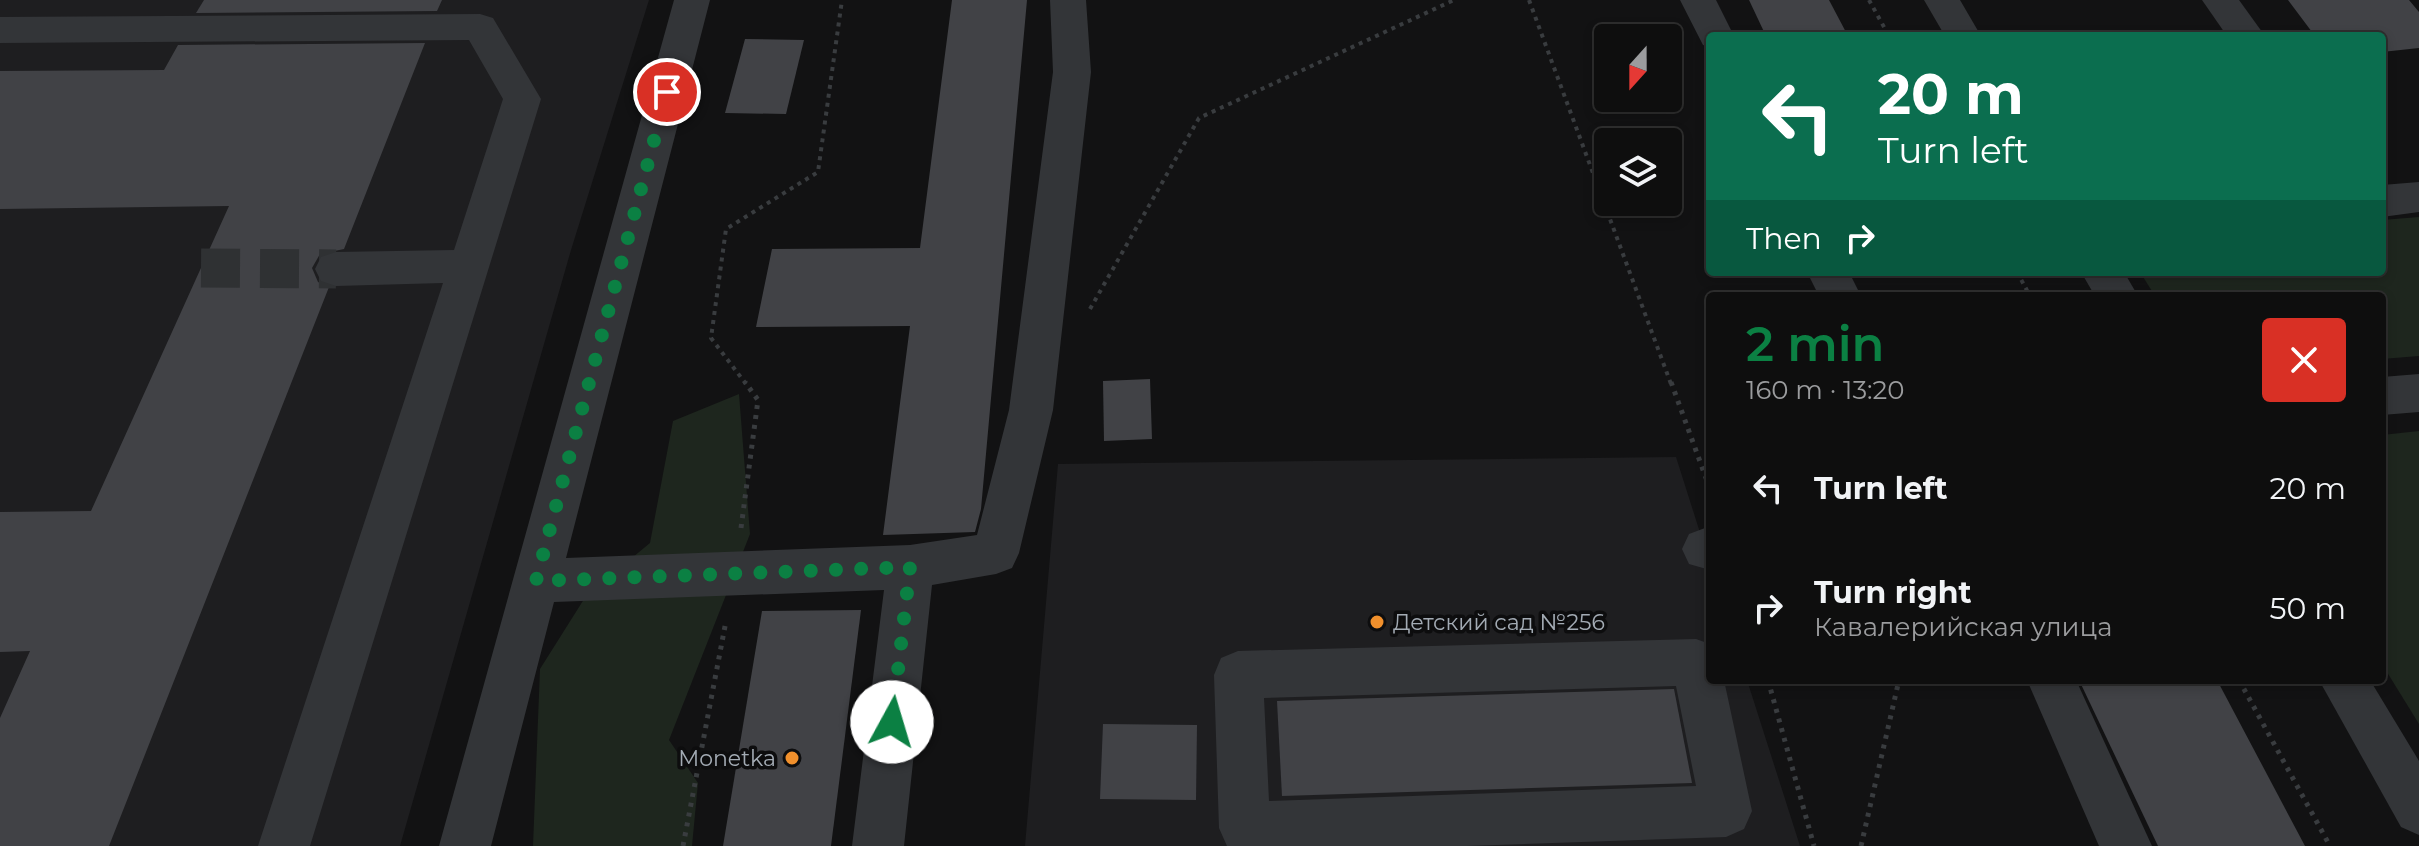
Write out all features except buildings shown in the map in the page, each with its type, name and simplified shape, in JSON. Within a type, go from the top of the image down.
[{"type":"street","points":[[0,29],[31,0]]},
{"type":"street","points":[[465,846],[692,0]]},
{"type":"street","points":[[536,581],[910,567],[996,553],[1031,410],[1072,72],[1068,0]]},
{"type":"street","points":[[1698,0],[1714,32]]},
{"type":"street","points":[[1942,0],[1961,32]]},
{"type":"street","points":[[2220,0],[2244,32]]},
{"type":"street","points":[[0,29],[480,27],[522,99],[284,846]]},
{"type":"street","points":[[2386,201],[2419,197]]},
{"type":"street","points":[[336,269],[468,266]]},
{"type":"street","points":[[2386,396],[2419,393]]},
{"type":"street","points":[[878,846],[910,567]]},
{"type":"street","points":[[1696,662],[1726,811],[1501,832],[1245,828],[1238,675],[1696,662]]},
{"type":"street","points":[[2053,684],[2126,846]]},
{"type":"street","points":[[2345,684],[2419,809]]},
{"type":"path","points":[[683,846],[735,574],[758,400],[711,338],[726,229],[818,172],[842,0]]},
{"type":"path","points":[[1085,317],[1199,118],[1454,0]]},
{"type":"path","points":[[1529,0],[1706,478]]},
{"type":"path","points":[[1869,0],[1887,32]]},
{"type":"path","points":[[1769,684],[1814,846]]},
{"type":"path","points":[[1861,846],[1898,684]]},
{"type":"path","points":[[2241,684],[2330,846]]},
{"type":"shaded area","points":[[0,0],[649,0],[571,250],[400,846],[0,846]]},
{"type":"shaded area","points":[[2419,217],[2419,356],[2386,359],[2386,292],[2152,292],[2142,276],[2386,276],[2386,220]]},
{"type":"shaded area","points":[[739,394],[750,534],[669,740],[698,783],[692,846],[533,846],[540,669],[586,596],[650,543],[673,421]]},
{"type":"shaded area","points":[[2419,431],[2419,724],[2386,670],[2386,435]]},
{"type":"shaded area","name":"Детский сад №256","points":[[1676,457],[1706,551],[1706,684],[1748,684],[1800,846],[1025,846],[1058,464]]},
{"type":"tunnel","points":[[201,268],[336,269]]},
{"type":"place","name":"Детский сад №256","points":[[1377,622]]},
{"type":"place","name":"Monetka","points":[[792,758]]},
{"type":"route","points":[[667,92],[536,581],[910,567],[892,722]]}]
